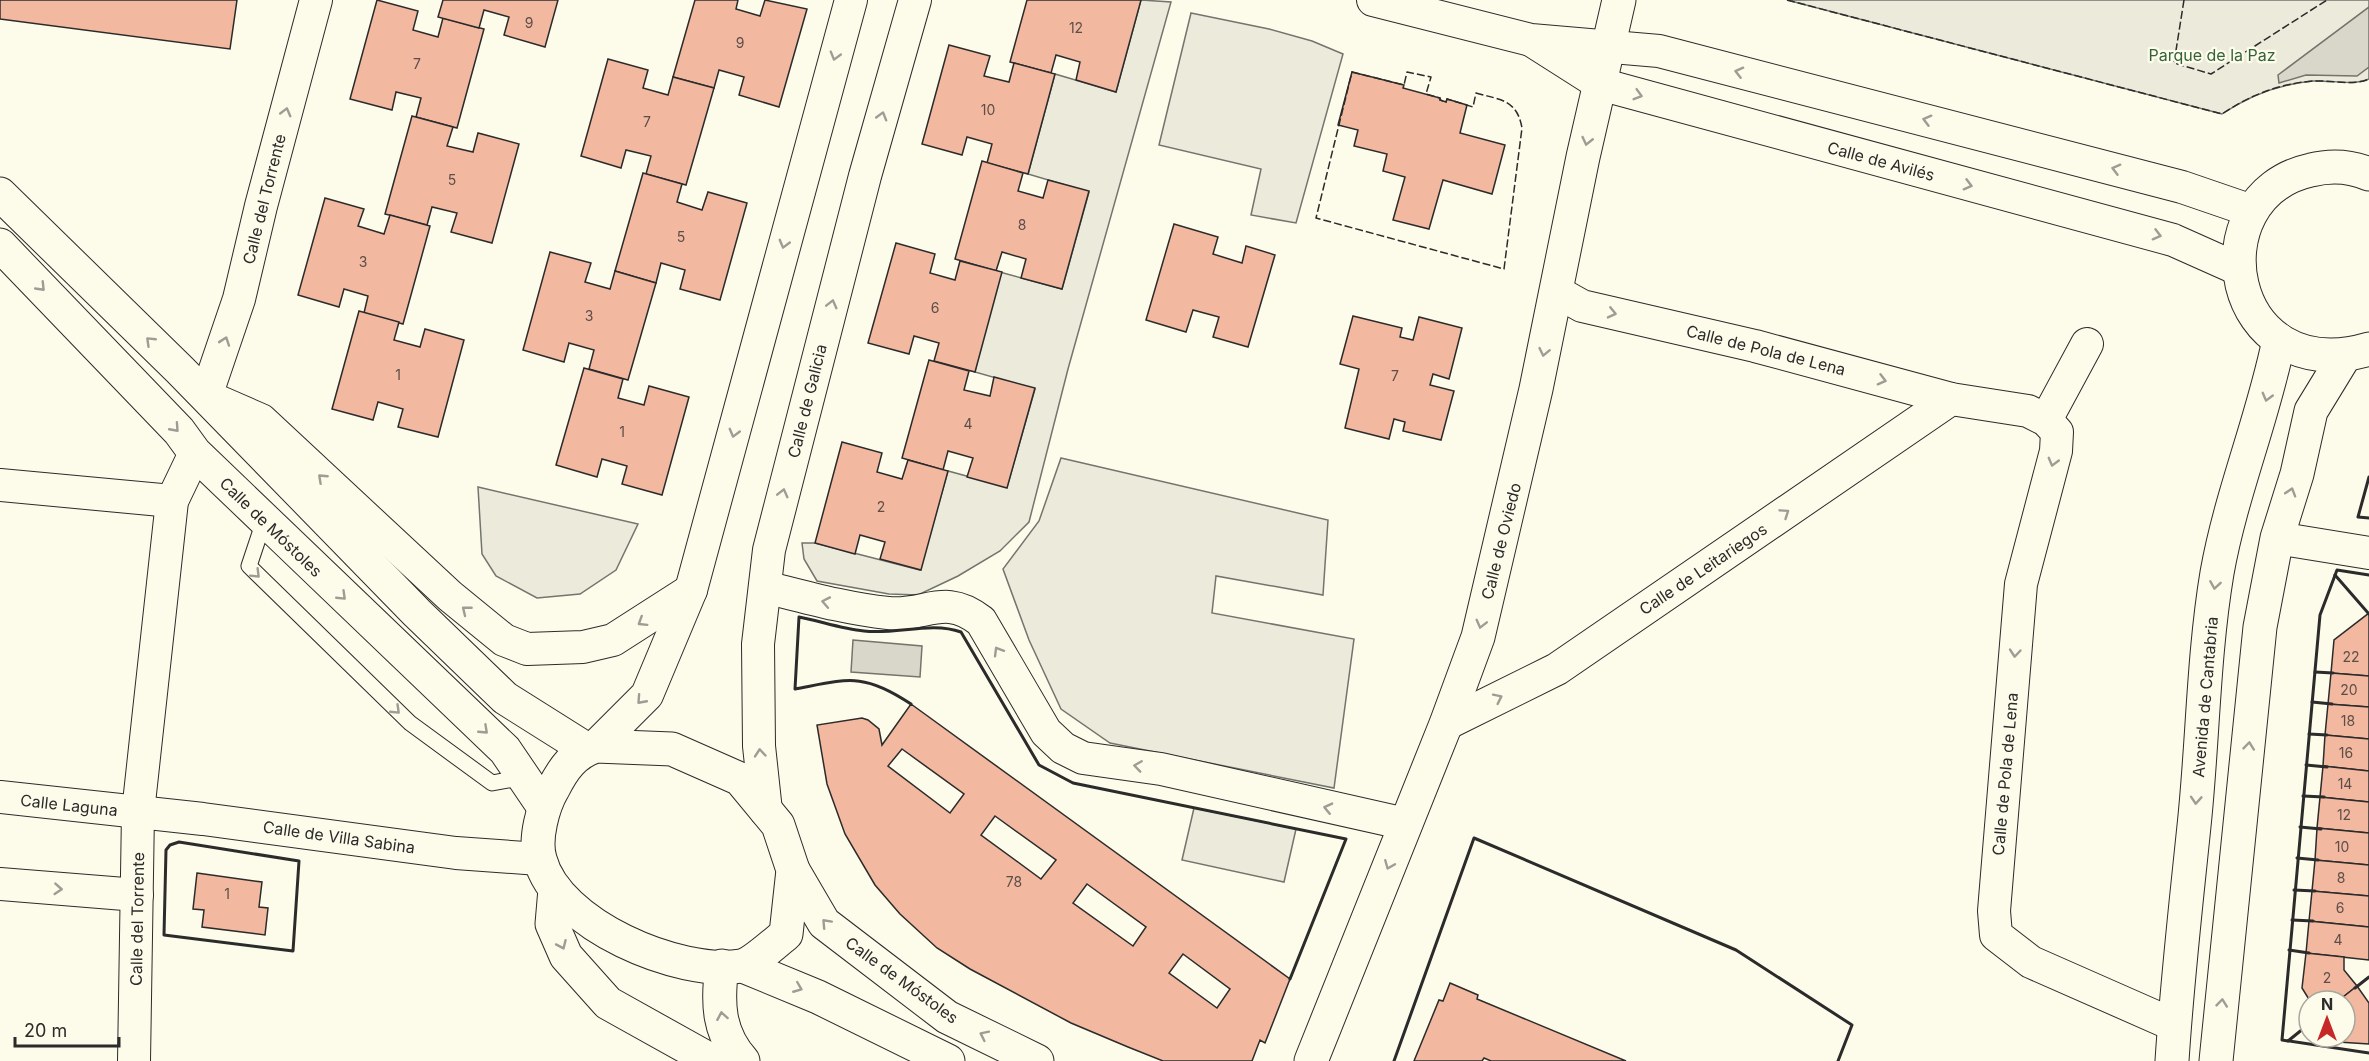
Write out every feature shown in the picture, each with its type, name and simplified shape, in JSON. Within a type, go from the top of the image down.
[{"type":"main road","name":"Calle de Oviedo","points":[[1311,1061],[1446,724],[1478,637],[1557,292],[1619,0]]},
{"type":"main road","points":[[2356,353],[2321,357],[2299,351],[2279,340],[2258,321],[2244,296],[2238,269],[2240,239],[2252,211],[2272,188],[2297,173],[2327,166],[2356,169],[2369,174]]},
{"type":"main road","points":[[0,194],[206,396],[417,613],[505,698],[591,747],[672,748],[740,779],[778,825],[793,870],[786,934],[733,966],[719,988],[720,1017],[731,1047],[744,1061]]},
{"type":"main road","name":"Calle de Móstoles","points":[[0,245],[179,431],[195,453],[505,750],[543,806]]},
{"type":"main road","name":"Avenida de Cantabria","points":[[2172,1061],[2194,825],[2208,638],[2218,570],[2235,498],[2266,399],[2279,340]]},
{"type":"main road","points":[[2216,1061],[2260,627],[2277,538],[2296,474],[2311,411],[2356,353]]},
{"type":"main road","points":[[591,747],[564,767],[543,806],[539,859],[555,889],[595,927],[642,950],[697,966],[733,966],[818,997],[948,1061]]},
{"type":"main road","name":"Calle de Móstoles","points":[[793,870],[824,923],[947,1017],[1037,1061]]},
{"type":"main road","points":[[555,889],[552,924],[566,956],[608,1003],[712,1061]]},
{"type":"street","name":"Calle del Torrente","points":[[206,396],[239,299],[261,206],[316,0]]},
{"type":"street","points":[[591,747],[646,695],[691,590],[851,0]]},
{"type":"street","name":"Calle de Galicia","points":[[766,811],[759,746],[758,645],[769,550],[865,176],[915,0]]},
{"type":"street","name":"Calle de Avilés","points":[[1373,0],[1531,40],[1659,51],[2182,187],[2252,211]]},
{"type":"street","name":"Calle de Avilés","points":[[1531,40],[1600,84],[2173,240],[2238,269]]},
{"type":"street","name":"Calle de Pola de Lena","points":[[1557,292],[1582,306],[1755,346],[1951,399],[2028,411],[2046,420],[2057,432],[2056,451],[2021,584],[1994,911],[1996,935],[2031,962],[2174,1025]]},
{"type":"street","points":[[2046,420],[2087,344]]},
{"type":"street","points":[[206,396],[261,420],[450,597],[504,640],[526,649],[583,647],[613,640],[691,590]]},
{"type":"street","name":"Calle de Leitariegos","points":[[1446,724],[1557,669],[1951,399]]},
{"type":"street","name":"Calle del Torrente","points":[[134,1061],[138,812],[172,501],[195,453]]},
{"type":"street","points":[[0,485],[172,501]]},
{"type":"street","points":[[2277,538],[2369,553]]},
{"type":"street","points":[[765,587],[890,614],[947,606],[967,610],[981,621],[1046,732],[1063,748],[1083,758],[1161,769],[1406,824]]},
{"type":"street","name":"Calle Laguna","points":[[0,797],[138,812]]},
{"type":"street","name":"Calle de Villa Sabina","points":[[138,812],[456,853],[539,859]]},
{"type":"street","points":[[0,884],[137,895]]},
{"type":"lane","points":[[264,521],[249,566],[410,723],[492,783],[524,777]]},
{"type":"green space","points":[[1141,0],[1171,2],[1068,369],[1029,522],[1000,551],[958,576],[918,595],[889,594],[817,581],[804,559],[802,543],[815,543],[920,570],[948,471],[1007,487],[1035,389],[975,372],[996,271],[1062,289],[1089,192],[1028,174],[1055,74],[1116,92]]},
{"type":"green space","name":"Parque de la Paz","points":[[1787,0],[2369,0],[2369,79],[2357,82],[2313,81],[2288,85],[2254,96],[2222,114]]},
{"type":"green space","points":[[478,487],[638,524],[616,570],[580,594],[537,598],[496,576],[482,554]]},
{"type":"green space","points":[[1194,808],[1296,829],[1284,882],[1182,860]]},
{"type":"shaded area","points":[[2369,7],[2369,67],[2357,76],[2306,75],[2279,83],[2278,75]]},
{"type":"shaded area","points":[[1191,13],[1269,29],[1312,41],[1343,54],[1296,223],[1251,215],[1261,169],[1159,145]]},
{"type":"shaded area","points":[[1061,458],[1328,520],[1323,595],[1216,576],[1212,613],[1354,639],[1334,788],[1110,743],[1061,709],[1029,640],[1003,569],[1039,521]]},
{"type":"shaded area","points":[[853,640],[922,646],[920,677],[851,672]]},
{"type":"building","points":[[0,0],[237,0],[230,49],[0,19]]},
{"type":"building","points":[[377,0],[418,11],[413,30],[438,37],[443,18],[484,29],[457,128],[416,117],[421,98],[396,92],[392,110],[350,99]]},
{"type":"building","points":[[443,0],[558,0],[545,47],[504,35],[509,17],[484,10],[479,28],[438,17]]},
{"type":"building","points":[[695,0],[738,0],[736,9],[760,16],[765,0],[807,9],[779,107],[739,95],[744,77],[719,70],[714,88],[673,77]]},
{"type":"building","points":[[1027,0],[1141,0],[1116,92],[1076,80],[1080,62],[1056,55],[1051,73],[1010,62]]},
{"type":"building","points":[[949,45],[990,56],[984,76],[1009,82],[1014,63],[1055,74],[1028,174],[987,163],[992,144],[967,137],[962,155],[922,144]]},
{"type":"building","points":[[608,59],[648,70],[643,88],[668,95],[673,77],[714,88],[686,185],[646,174],[651,156],[626,150],[621,168],[581,156]]},
{"type":"building","points":[[1352,72],[1404,85],[1403,88],[1440,98],[1446,102],[1447,99],[1467,105],[1460,133],[1505,145],[1492,194],[1443,180],[1429,229],[1393,220],[1405,177],[1383,171],[1387,154],[1354,146],[1358,130],[1338,125]]},
{"type":"building","points":[[412,116],[453,127],[447,146],[473,152],[478,133],[519,144],[492,243],[451,232],[457,213],[432,207],[427,225],[385,214]]},
{"type":"building","points":[[982,161],[1023,173],[1018,191],[1043,198],[1048,180],[1089,191],[1062,289],[1021,278],[1026,259],[1002,252],[996,271],[955,259]]},
{"type":"building","points":[[643,173],[682,184],[677,202],[702,210],[708,192],[747,203],[720,300],[680,289],[685,270],[661,263],[656,283],[615,271]]},
{"type":"building","points":[[325,198],[364,209],[358,226],[384,234],[390,215],[430,226],[403,324],[364,313],[368,296],[344,289],[339,307],[298,295]]},
{"type":"building","points":[[1174,224],[1218,237],[1213,254],[1242,263],[1246,246],[1275,255],[1248,347],[1213,337],[1219,317],[1193,310],[1186,332],[1146,320]]},
{"type":"building","points":[[896,243],[935,254],[930,273],[955,280],[960,261],[1002,272],[975,372],[934,361],[939,343],[914,336],[909,354],[868,343]]},
{"type":"building","points":[[550,252],[591,263],[585,282],[610,289],[615,271],[656,283],[628,380],[589,369],[594,350],[569,343],[564,362],[523,350]]},
{"type":"building","points":[[359,311],[399,322],[394,340],[420,347],[425,329],[464,340],[438,437],[398,427],[403,409],[378,402],[373,420],[332,409]]},
{"type":"building","points":[[1353,316],[1402,328],[1400,337],[1413,340],[1419,317],[1462,328],[1449,379],[1433,374],[1430,385],[1454,391],[1441,440],[1403,431],[1405,422],[1394,419],[1389,439],[1345,428],[1359,369],[1340,364]]},
{"type":"building","points":[[929,360],[969,371],[964,390],[990,396],[994,377],[1035,388],[1007,488],[967,477],[973,458],[948,451],[943,470],[902,458]]},
{"type":"building","points":[[584,368],[623,379],[618,398],[644,405],[649,386],[689,397],[662,495],[622,484],[627,466],[602,459],[597,477],[556,465]]},
{"type":"building","points":[[842,442],[882,453],[877,472],[902,479],[908,460],[948,471],[921,570],[880,559],[885,542],[860,535],[855,554],[815,543]]},
{"type":"building","points":[[2369,613],[2369,676],[2331,673],[2334,640]]},
{"type":"building","points":[[2331,673],[2369,676],[2369,707],[2328,704]]},
{"type":"building","points":[[911,704],[1290,979],[1265,1043],[1260,1040],[1252,1061],[1163,1061],[1071,1023],[970,969],[937,948],[900,914],[875,885],[845,834],[827,784],[817,725],[862,718],[879,729],[882,745]],"holes":[[[902,749],[964,794],[950,813],[888,766]],[[995,816],[1056,860],[1041,879],[981,835]],[[1087,884],[1146,927],[1133,946],[1073,903]],[[1183,954],[1230,989],[1217,1008],[1169,973]]]},
{"type":"building","points":[[2328,704],[2369,707],[2369,739],[2325,735]]},
{"type":"building","points":[[2325,735],[2369,739],[2369,771],[2323,766]]},
{"type":"building","points":[[2323,766],[2369,771],[2369,802],[2320,797]]},
{"type":"building","points":[[2320,797],[2369,802],[2369,833],[2317,828]]},
{"type":"building","points":[[2317,828],[2369,833],[2369,865],[2315,860]]},
{"type":"building","points":[[2315,860],[2369,865],[2369,896],[2312,891]]},
{"type":"building","points":[[197,873],[262,882],[259,907],[268,908],[265,935],[202,927],[204,910],[193,909]]},
{"type":"building","points":[[2312,891],[2369,896],[2369,927],[2309,921]]},
{"type":"building","points":[[2309,921],[2369,927],[2369,960],[2306,953]]},
{"type":"building","points":[[2306,953],[2344,957],[2344,970],[2357,986],[2353,989],[2302,988]]},
{"type":"building","points":[[1450,983],[1478,995],[1477,999],[1626,1061],[1491,1061],[1484,1058],[1482,1061],[1414,1061],[1439,1000],[1443,1001]]},
{"type":"building","points":[[2357,986],[2369,1003],[2369,1044],[2357,1043],[2357,989],[2353,989]]},
{"type":"fence","points":[[1787,0],[2222,114],[2254,96],[2288,85],[2313,81],[2357,82],[2369,79]]},
{"type":"fence","points":[[2184,0],[2174,63],[2211,74],[2327,0]]},
{"type":"fence","points":[[1352,72],[1404,85],[1407,72],[1431,77],[1426,94],[1440,98],[1440,100],[1446,102],[1447,99],[1473,107],[1476,93],[1506,102],[1516,111],[1522,128],[1504,269],[1316,218],[1352,72]]},
{"type":"wall","points":[[2369,477],[2358,517],[2369,518]]},
{"type":"wall","points":[[2369,575],[2337,570],[2320,615],[2282,1040],[2369,1053]]},
{"type":"wall","points":[[2335,575],[2369,614]]},
{"type":"wall","points":[[911,704],[880,687],[855,681],[795,689],[799,617],[864,631],[938,628],[961,632],[1039,765],[1073,783],[1346,839],[1290,979]]},
{"type":"wall","points":[[2315,672],[2333,673]]},
{"type":"wall","points":[[2312,702],[2332,704]]},
{"type":"wall","points":[[2309,734],[2327,735]]},
{"type":"wall","points":[[2306,765],[2327,767]]},
{"type":"wall","points":[[2303,796],[2324,797]]},
{"type":"wall","points":[[2300,827],[2321,829]]},
{"type":"wall","points":[[1394,1061],[1474,838],[1736,950],[1852,1025],[1838,1061]]},
{"type":"wall","points":[[179,842],[299,861],[293,951],[164,935],[166,850],[170,845],[179,842]]},
{"type":"wall","points":[[2297,858],[2318,860]]},
{"type":"wall","points":[[2294,890],[2315,891]]},
{"type":"wall","points":[[2292,920],[2313,921]]},
{"type":"wall","points":[[2289,950],[2309,953]]},
{"type":"wall","points":[[2355,988],[2369,977]]},
{"type":"wall","points":[[2288,1041],[2297,1034]]}]
